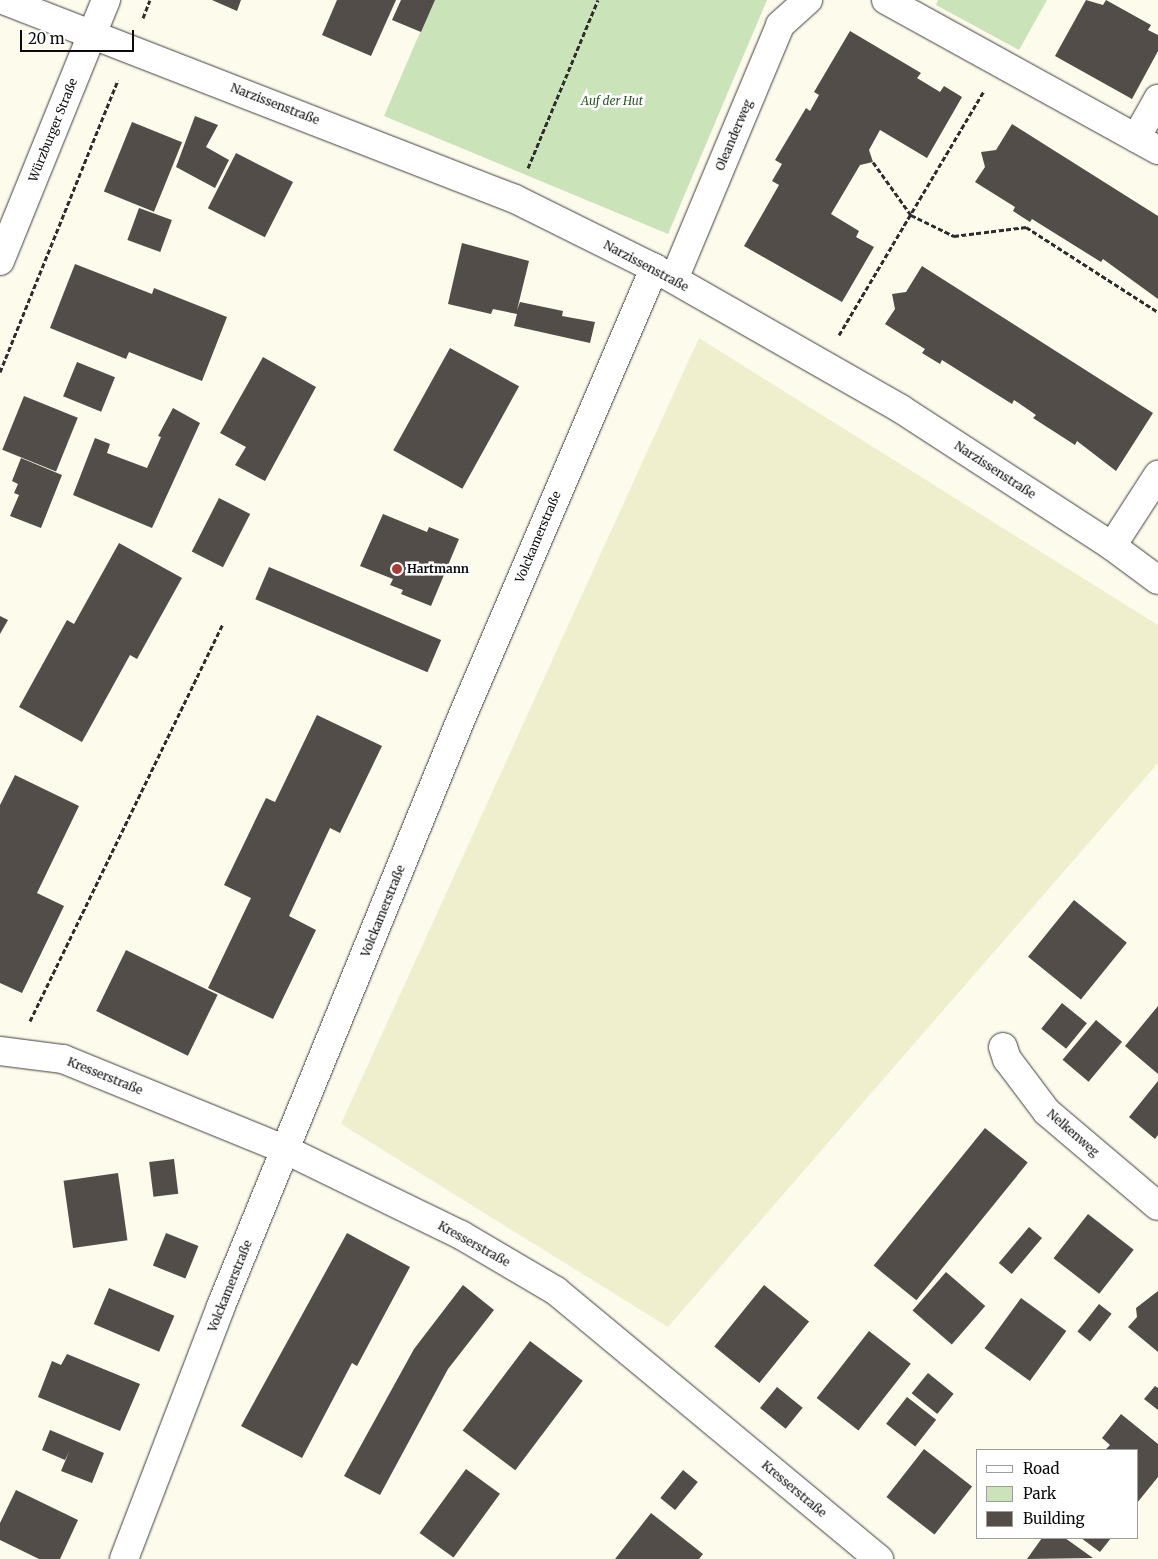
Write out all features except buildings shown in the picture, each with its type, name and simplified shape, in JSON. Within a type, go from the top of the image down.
[{"type":"street","name":"Narzissenstraße","points":[[4,0],[515,199],[664,274],[901,409],[1112,546],[1158,580]]},
{"type":"street","name":"Würzburger Straße","points":[[0,260],[106,0]]},
{"type":"street","name":"Oleanderweg","points":[[664,274],[780,25],[808,0]]},
{"type":"street","points":[[886,0],[1147,144],[1158,99]]},
{"type":"street","name":"Volckamerstraße","points":[[124,1559],[221,1306],[469,701],[664,274]]},
{"type":"street","points":[[1112,546],[1158,475]]},
{"type":"street","name":"Nelkenweg","points":[[1003,1048],[1007,1059],[1046,1112],[1158,1206]]},
{"type":"street","name":"Kresserstraße","points":[[8,1050],[63,1059],[286,1150],[461,1235],[556,1291],[878,1559]]},
{"type":"path","points":[[515,199],[598,0]]},
{"type":"path","points":[[0,372],[131,48]]},
{"type":"path","points":[[822,363],[1001,63]]},
{"type":"path","points":[[873,162],[911,215],[954,236],[1026,227],[1158,312]]},
{"type":"path","points":[[8,1050],[223,623]]},
{"type":"green space","name":"Auf der Hut","points":[[434,0],[767,0],[668,234],[384,116]]},
{"type":"green space","points":[[938,0],[1047,0],[1019,50],[936,5]]},
{"type":"green space","points":[[699,338],[1158,625],[1158,763],[668,1327],[341,1124]]},
{"type":"place","name":"Hartmann","points":[[397,569]]}]
